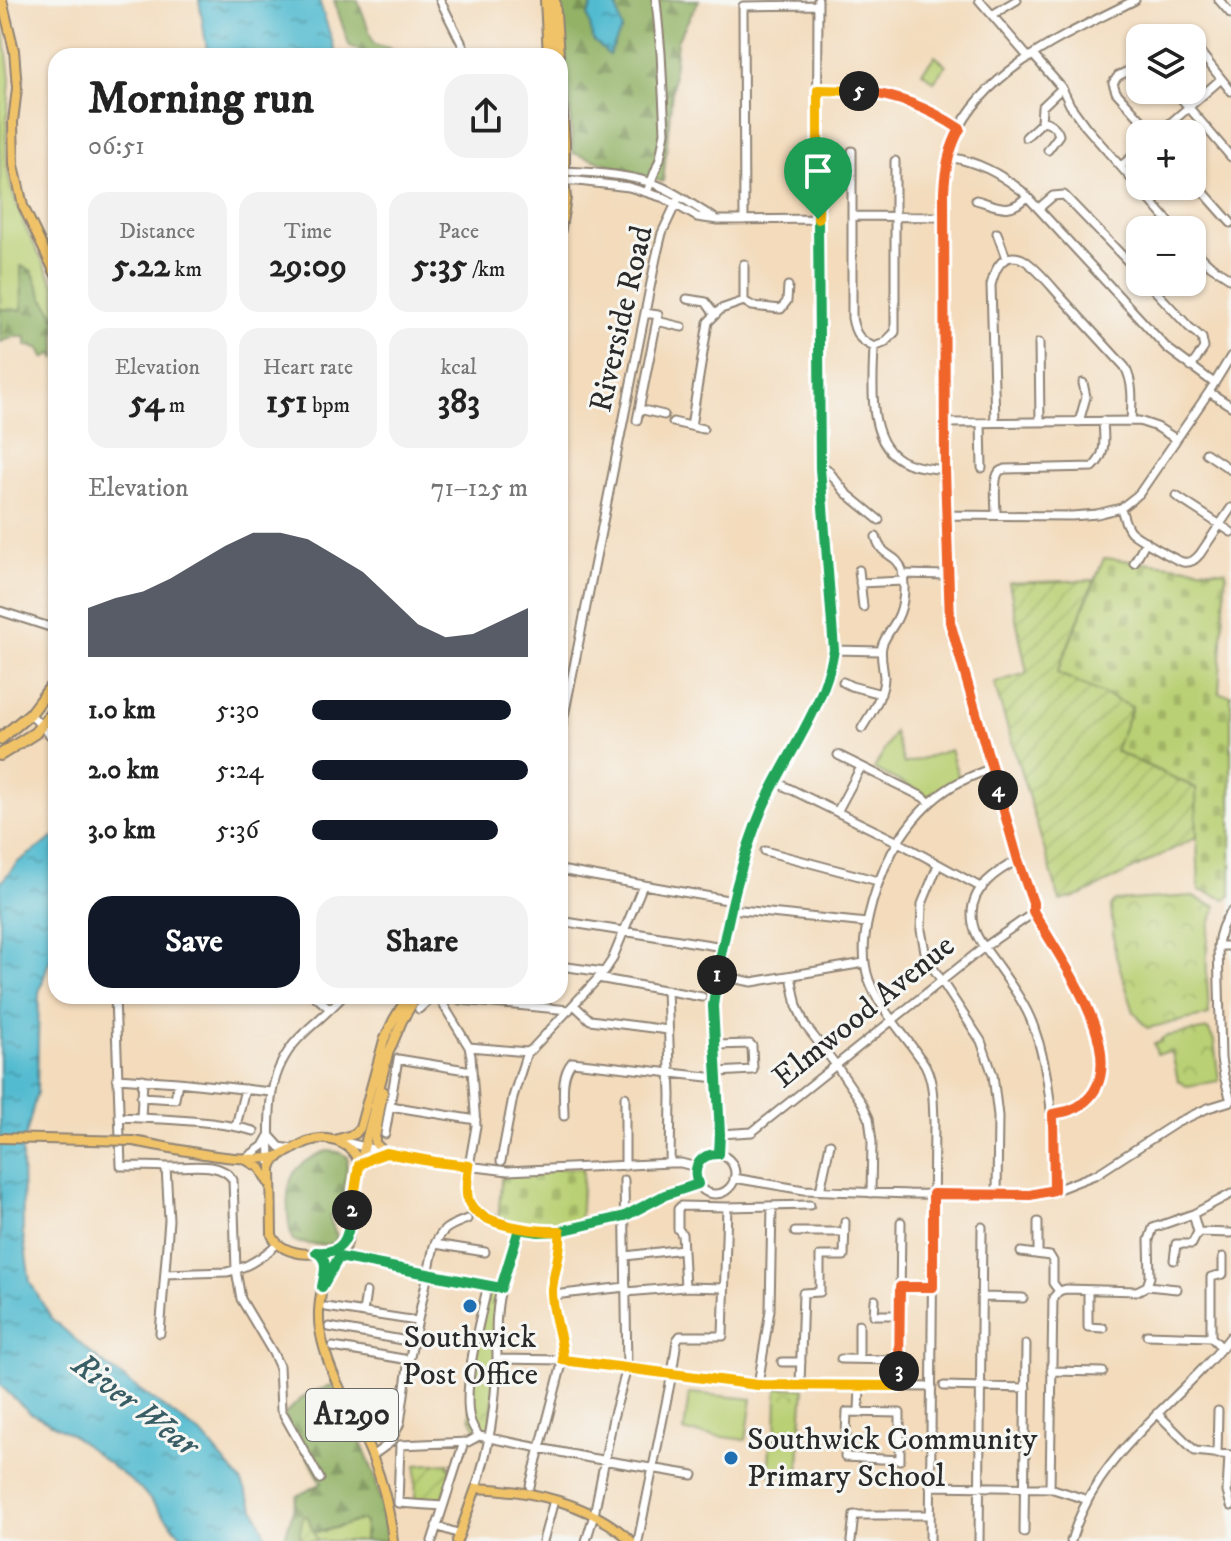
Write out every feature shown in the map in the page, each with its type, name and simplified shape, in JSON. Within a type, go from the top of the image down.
[{"type":"highway","points":[[546,0],[549,48]]},
{"type":"highway","points":[[554,0],[557,48]]},
{"type":"highway","points":[[0,739],[30,714],[48,690]]},
{"type":"highway","points":[[0,755],[22,742],[48,718]]},
{"type":"main road","points":[[2,0],[14,50],[17,88],[13,122],[14,165],[23,206],[48,258]]},
{"type":"main road","points":[[0,1138],[133,1141],[244,1159],[275,1157],[315,1139],[335,1140],[355,1134],[360,1128],[384,1040],[404,1004]]},
{"type":"main road","name":"A1290","points":[[322,1287],[348,1237],[360,1165],[382,1075],[396,1033],[412,1004]]},
{"type":"main road","points":[[335,1140],[353,1151],[360,1165],[386,1153],[375,1143],[382,1103],[382,1075]]},
{"type":"main road","points":[[275,1157],[270,1191],[272,1235],[277,1244],[295,1252],[320,1253],[339,1248],[348,1237]]},
{"type":"main road","points":[[244,1159],[260,1168],[267,1178],[270,1191]]},
{"type":"main road","name":"A1290","points":[[320,1253],[325,1262],[319,1326],[327,1358],[384,1489],[393,1541]]},
{"type":"main road","points":[[458,1538],[476,1488],[509,1490],[554,1500],[594,1515],[631,1541]]},
{"type":"street","points":[[440,0],[464,48]]},
{"type":"street","points":[[647,192],[660,159],[665,132],[656,0]]},
{"type":"street","points":[[979,0],[1062,88],[1086,127],[1164,216]]},
{"type":"street","points":[[992,15],[1017,0]]},
{"type":"street","points":[[1053,1114],[1072,1110],[1094,1092],[1102,1071],[1101,1045],[1071,975],[1033,911],[950,622],[945,470],[944,192],[949,157],[962,125],[980,99],[1003,75],[1051,44],[1135,0]]},
{"type":"street","points":[[1219,0],[1231,14]]},
{"type":"street","points":[[719,1154],[713,1006],[732,905],[763,809],[821,698],[834,650],[820,468],[818,2],[743,6],[744,220]]},
{"type":"street","points":[[1206,60],[1231,91]]},
{"type":"street","points":[[1126,72],[1113,83],[1116,92],[1126,102]]},
{"type":"street","points":[[1173,120],[1221,79]]},
{"type":"street","points":[[1026,137],[1041,123],[1042,107],[1062,88]]},
{"type":"street","points":[[818,90],[887,95],[962,125]]},
{"type":"street","points":[[1127,104],[1143,120]]},
{"type":"street","points":[[1186,104],[1231,157]]},
{"type":"street","points":[[1041,120],[1057,130],[1059,135],[1048,150]]},
{"type":"street","points":[[852,151],[852,318],[861,341],[874,347],[884,343],[895,332],[895,161]]},
{"type":"street","points":[[949,157],[976,163],[998,173],[1027,196],[1167,348],[1191,367],[1216,379]]},
{"type":"street","points":[[1121,166],[1126,162]]},
{"type":"street","points":[[568,176],[608,175],[651,183],[718,220]]},
{"type":"street","points":[[568,177],[647,192],[697,217],[718,220],[818,219]]},
{"type":"street","points":[[1039,208],[1053,196],[1064,195],[1126,259]]},
{"type":"street","points":[[1206,195],[1231,223]]},
{"type":"street","points":[[976,200],[1013,208],[1027,196]]},
{"type":"street","name":"Riverside Road","points":[[568,696],[662,233],[679,197]]},
{"type":"street","points":[[853,216],[944,217]]},
{"type":"street","points":[[997,233],[1006,258]]},
{"type":"street","points":[[995,422],[991,285],[994,273],[1006,258],[1014,256],[1028,263],[1125,367],[1132,388],[1131,421]]},
{"type":"street","points":[[1206,261],[1231,279]]},
{"type":"street","points":[[744,264],[744,301]]},
{"type":"street","points":[[744,301],[752,306],[781,309],[787,301],[788,286]]},
{"type":"street","points":[[1160,296],[1202,338],[1204,348],[1191,367]]},
{"type":"street","points":[[687,299],[706,302],[715,315]]},
{"type":"street","points":[[691,426],[708,322],[721,309],[744,301]]},
{"type":"street","points":[[637,420],[658,315],[645,313]]},
{"type":"street","points":[[657,321],[682,327]]},
{"type":"street","points":[[1039,343],[1040,422]]},
{"type":"street","points":[[874,347],[874,411],[881,437],[889,450],[908,464],[945,470]]},
{"type":"street","points":[[947,515],[1072,516],[1121,508],[1139,494],[1231,356]]},
{"type":"street","points":[[1079,422],[1086,397],[1083,383]]},
{"type":"street","points":[[1209,392],[1231,406]]},
{"type":"street","points":[[639,409],[664,415]]},
{"type":"street","points":[[996,515],[996,475],[1000,471],[1093,467],[1104,449],[1103,421]]},
{"type":"street","points":[[945,423],[1131,421],[1148,423],[1176,439]]},
{"type":"street","points":[[673,422],[703,429]]},
{"type":"street","points":[[970,459],[982,464],[981,423]]},
{"type":"street","points":[[1206,453],[1231,470]]},
{"type":"street","points":[[820,468],[827,469],[846,493],[879,520]]},
{"type":"street","points":[[1176,496],[1231,532]]},
{"type":"street","points":[[1121,508],[1131,532],[1175,559],[1188,562],[1200,554],[1231,508]]},
{"type":"street","points":[[862,728],[881,694],[884,679],[881,651],[902,606],[902,578],[896,559],[879,547],[876,537]]},
{"type":"street","points":[[1134,563],[1146,541]]},
{"type":"street","points":[[859,570],[863,607]]},
{"type":"street","points":[[860,583],[948,575]]},
{"type":"street","points":[[0,611],[48,626]]},
{"type":"street","points":[[834,650],[881,651]]},
{"type":"street","points":[[843,682],[881,694]]},
{"type":"street","points":[[30,714],[48,732]]},
{"type":"street","points":[[838,755],[930,803]]},
{"type":"street","points":[[837,812],[861,767]]},
{"type":"street","points":[[930,1541],[932,1090],[926,1067],[870,983],[863,945],[878,881],[908,826],[951,787],[992,768]]},
{"type":"street","points":[[776,782],[898,842],[982,888]]},
{"type":"street","points":[[765,851],[878,881]]},
{"type":"street","points":[[1018,860],[998,871],[982,888],[972,911],[974,931],[1033,1023],[1053,1114],[1054,1190]]},
{"type":"street","points":[[938,865],[922,904],[921,930],[926,957],[981,1041],[993,1075],[998,1116],[997,1194]]},
{"type":"street","points":[[568,871],[732,905],[867,923]]},
{"type":"street","points":[[469,1047],[531,1050],[612,960],[643,885]]},
{"type":"street","name":"Elmwood Avenue","points":[[720,1134],[752,1132],[1033,911]]},
{"type":"street","points":[[734,1178],[820,1191],[1030,1195],[1054,1190],[1097,1174],[1176,1123],[1231,1101],[1221,1059],[1223,998],[1218,946],[1219,932],[1231,912]]},
{"type":"street","points":[[568,922],[723,947]]},
{"type":"street","points":[[1218,946],[1231,946]]},
{"type":"street","points":[[731,978],[752,982],[864,963]]},
{"type":"street","points":[[568,968],[702,997]]},
{"type":"street","points":[[791,976],[797,1006],[805,1025],[836,1065],[869,1118],[871,1193]]},
{"type":"street","points":[[667,990],[671,1072],[670,1163]]},
{"type":"street","points":[[115,1004],[121,1166],[202,1167],[229,1173],[233,1180],[236,1270],[241,1299],[279,1366],[283,1412],[320,1479]]},
{"type":"street","points":[[324,1004],[330,1009]]},
{"type":"street","points":[[275,1157],[269,1109],[278,1069],[295,1042],[335,1004]]},
{"type":"street","points":[[419,1009],[426,1004]]},
{"type":"street","points":[[441,1004],[469,1047],[476,1120],[467,1194],[471,1207],[478,1213],[519,1229],[560,1231],[625,1216],[665,1195],[698,1184]]},
{"type":"street","points":[[522,1004],[571,1008],[590,1020],[668,1030]]},
{"type":"street","points":[[564,1116],[564,1075],[572,1062],[717,1075],[753,1070],[750,1044],[716,1045]]},
{"type":"street","points":[[501,1161],[513,1097],[527,1052]]},
{"type":"street","points":[[385,1134],[398,1059],[472,1071]]},
{"type":"street","points":[[1221,1059],[1231,1059]]},
{"type":"street","points":[[117,1078],[271,1092]]},
{"type":"street","points":[[141,1118],[143,1079]]},
{"type":"street","points":[[141,1097],[175,1099],[178,1082]]},
{"type":"street","points":[[236,1126],[245,1089]]},
{"type":"street","points":[[625,1097],[625,1166]]},
{"type":"street","points":[[390,1106],[476,1120]]},
{"type":"street","points":[[119,1117],[236,1126],[254,1131]]},
{"type":"street","points":[[270,1135],[280,1147],[292,1149]]},
{"type":"street","points":[[244,1159],[263,1146],[270,1135]]},
{"type":"street","points":[[335,1140],[435,1162],[508,1171],[670,1163],[696,1167]]},
{"type":"street","points":[[820,1191],[830,1144]]},
{"type":"street","points":[[719,1154],[733,1166],[734,1178],[727,1190],[708,1193],[698,1184],[696,1167],[703,1158],[719,1154]]},
{"type":"street","points":[[160,1333],[169,1220],[166,1167]]},
{"type":"street","points":[[586,1541],[627,1368],[624,1180]]},
{"type":"street","points":[[1147,1286],[1150,1277],[1149,1240],[1153,1228],[1193,1214],[1231,1194]]},
{"type":"street","points":[[685,1287],[682,1234],[678,1229],[678,1209],[681,1206],[810,1205]]},
{"type":"street","points":[[758,1385],[770,1310],[772,1206]]},
{"type":"street","points":[[638,1541],[677,1340],[680,1336],[723,1336],[727,1207]]},
{"type":"street","points":[[1174,1260],[1176,1244],[1192,1244],[1198,1232],[1193,1214]]},
{"type":"street","points":[[372,1456],[391,1442],[400,1423],[409,1360],[435,1244],[440,1233],[467,1219]]},
{"type":"street","points":[[800,1385],[803,1293],[820,1292],[820,1256],[844,1256],[845,1222]]},
{"type":"street","points":[[899,1386],[901,1222]]},
{"type":"street","points":[[1038,1222],[1038,1254]]},
{"type":"street","points":[[979,1541],[982,1227]]},
{"type":"street","points":[[476,1488],[489,1438],[501,1288],[519,1229]]},
{"type":"street","points":[[530,1486],[563,1360],[553,1295],[560,1231]]},
{"type":"street","points":[[795,1232],[845,1232]]},
{"type":"street","points":[[1198,1232],[1231,1233]]},
{"type":"street","points":[[165,1274],[236,1270],[263,1257],[277,1244]]},
{"type":"street","points":[[435,1244],[485,1252]]},
{"type":"street","points":[[626,1256],[683,1249]]},
{"type":"street","points":[[1021,1252],[1050,1256],[1053,1261],[1053,1283],[1059,1291]]},
{"type":"street","points":[[320,1253],[501,1288]]},
{"type":"street","points":[[1211,1337],[1211,1277],[1223,1274],[1223,1257]]},
{"type":"street","points":[[479,1436],[473,1427],[468,1405],[478,1324],[488,1285]]},
{"type":"street","points":[[1050,1488],[1053,1298],[1059,1291],[1137,1291],[1147,1286],[1177,1289]]},
{"type":"street","points":[[553,1295],[685,1287],[724,1288]]},
{"type":"street","points":[[900,1287],[933,1287]]},
{"type":"street","points":[[1088,1290],[1088,1327],[1103,1328]]},
{"type":"street","points":[[363,1313],[366,1292]]},
{"type":"street","points":[[982,1297],[1023,1298]]},
{"type":"street","points":[[875,1300],[874,1315],[900,1315]]},
{"type":"street","points":[[326,1307],[417,1321]]},
{"type":"street","points":[[859,1324],[859,1359]]},
{"type":"street","points":[[329,1327],[413,1342]]},
{"type":"street","points":[[1147,1335],[1211,1337],[1222,1348]]},
{"type":"street","points":[[1071,1541],[1088,1500],[1120,1451],[1231,1336]]},
{"type":"street","points":[[1024,1532],[1026,1344]]},
{"type":"street","points":[[333,1347],[409,1360]]},
{"type":"street","points":[[497,1359],[563,1360],[758,1385],[932,1387]]},
{"type":"street","points":[[841,1359],[899,1360]]},
{"type":"street","points":[[782,1362],[801,1362]]},
{"type":"street","points":[[1051,1371],[1103,1372]]},
{"type":"street","points":[[859,1412],[860,1386]]},
{"type":"street","points":[[944,1386],[1026,1388]]},
{"type":"street","points":[[1217,1454],[1218,1411]]},
{"type":"street","points":[[847,1412],[900,1413],[900,1441],[900,1460],[845,1457],[847,1412]]},
{"type":"street","points":[[1157,1413],[1195,1451],[1230,1455],[1227,1492],[1231,1506]]},
{"type":"street","points":[[443,1506],[398,1503],[400,1445],[468,1442],[479,1436],[693,1475]]},
{"type":"street","points":[[900,1441],[931,1442]]},
{"type":"street","points":[[432,1541],[464,1442]]},
{"type":"street","points":[[399,1485],[410,1485]]},
{"type":"street","points":[[930,1486],[1050,1488],[1088,1500]]},
{"type":"street","points":[[543,1541],[554,1500]]},
{"type":"street","points":[[851,1541],[856,1515],[930,1515]]},
{"type":"street","points":[[436,1526],[458,1538]]},
{"type":"green space","points":[[334,0],[358,0],[374,44],[388,48],[354,48],[349,45]]},
{"type":"green space","points":[[561,0],[594,0],[588,16],[618,8],[615,0],[699,0],[677,41],[663,182],[573,153],[568,48],[565,48]]},
{"type":"green space","points":[[0,17],[10,79],[7,168],[25,227],[48,272],[48,305],[32,271],[21,267],[23,311],[0,309]]},
{"type":"green space","points":[[935,56],[946,65],[934,81],[922,72]]},
{"type":"green space","points":[[21,266],[32,271],[48,305],[48,356],[45,358],[39,348],[26,346],[26,337],[0,342],[0,309],[22,310]]},
{"type":"green space","points":[[1104,558],[1226,571],[1219,693],[1231,695],[1231,896],[1225,899],[1199,890],[1195,788],[1115,751],[1057,673]]},
{"type":"green space","points":[[1094,580],[1057,673],[1132,707],[1115,751],[1196,788],[1197,837],[1082,895],[1060,901],[994,683],[1027,673],[1009,583]]},
{"type":"green space","points":[[894,732],[904,764],[950,750],[959,778],[928,796],[874,769]]},
{"type":"green space","points":[[1193,896],[1217,906],[1207,945],[1209,1015],[1147,1028],[1134,1012],[1115,953],[1111,907],[1115,901]]},
{"type":"green space","points":[[1208,1029],[1214,1041],[1219,1081],[1187,1086],[1178,1081],[1172,1052],[1157,1054],[1154,1043],[1161,1042],[1167,1036]]},
{"type":"green space","points":[[327,1151],[348,1157],[341,1211],[329,1217],[337,1236],[335,1243],[314,1245],[293,1241],[288,1206],[292,1179],[305,1162]]},
{"type":"green space","points":[[583,1168],[580,1226],[539,1230],[498,1222],[502,1170]]},
{"type":"green space","points":[[488,1285],[501,1288],[489,1438],[479,1436],[470,1417],[472,1370]]},
{"type":"green space","points":[[332,1386],[375,1476],[388,1541],[364,1541],[365,1523],[361,1520],[313,1532],[307,1516],[303,1517],[302,1541],[284,1541],[297,1496],[322,1483],[284,1415],[306,1396]]},
{"type":"green space","points":[[777,1388],[804,1388],[800,1442],[776,1442]]},
{"type":"green space","points":[[689,1393],[752,1399],[746,1440],[684,1432]]},
{"type":"green space","points":[[770,1441],[800,1442],[799,1475],[769,1474]]},
{"type":"green space","points":[[449,1463],[448,1467],[452,1468],[442,1502],[415,1501],[416,1465]]},
{"type":"green space","points":[[303,1516],[307,1516],[317,1541],[302,1541]]},
{"type":"green space","points":[[361,1520],[366,1523],[364,1541],[317,1541],[313,1532],[324,1531]]},
{"type":"water","points":[[199,0],[319,0],[334,48],[207,48]]},
{"type":"water","points":[[594,0],[615,0],[622,29],[609,55],[593,40],[588,16]]},
{"type":"water","name":"River Wear","points":[[48,841],[48,965],[39,993],[37,1092],[22,1151],[23,1233],[30,1282],[51,1318],[100,1361],[203,1436],[241,1481],[268,1541],[186,1541],[141,1489],[72,1435],[29,1412],[0,1385],[0,883],[18,862]]},
{"type":"place","name":"Southwick Post Office","points":[[470,1306]]},
{"type":"place","name":"Southwick Community Primary School","points":[[731,1458]]},
{"type":"route","points":[[818,219],[818,90],[887,95],[943,117],[960,129],[945,171],[944,192],[945,470],[950,622],[1033,911],[1071,975],[1101,1045],[1102,1071],[1094,1092],[1072,1110],[1053,1114],[1054,1190],[1030,1195],[933,1194],[933,1287],[900,1287],[899,1386],[758,1385],[563,1360],[552,1289],[560,1231],[539,1232],[519,1229],[478,1213],[468,1201],[469,1166],[386,1153],[359,1165],[348,1237],[339,1248],[325,1253],[316,1252],[325,1262],[322,1287],[339,1257],[501,1288],[519,1229],[560,1231],[625,1216],[665,1195],[698,1184],[695,1173],[699,1162],[708,1155],[719,1154],[713,1006],[728,922],[744,860],[763,809],[821,698],[834,650],[820,468],[818,219]]}]
